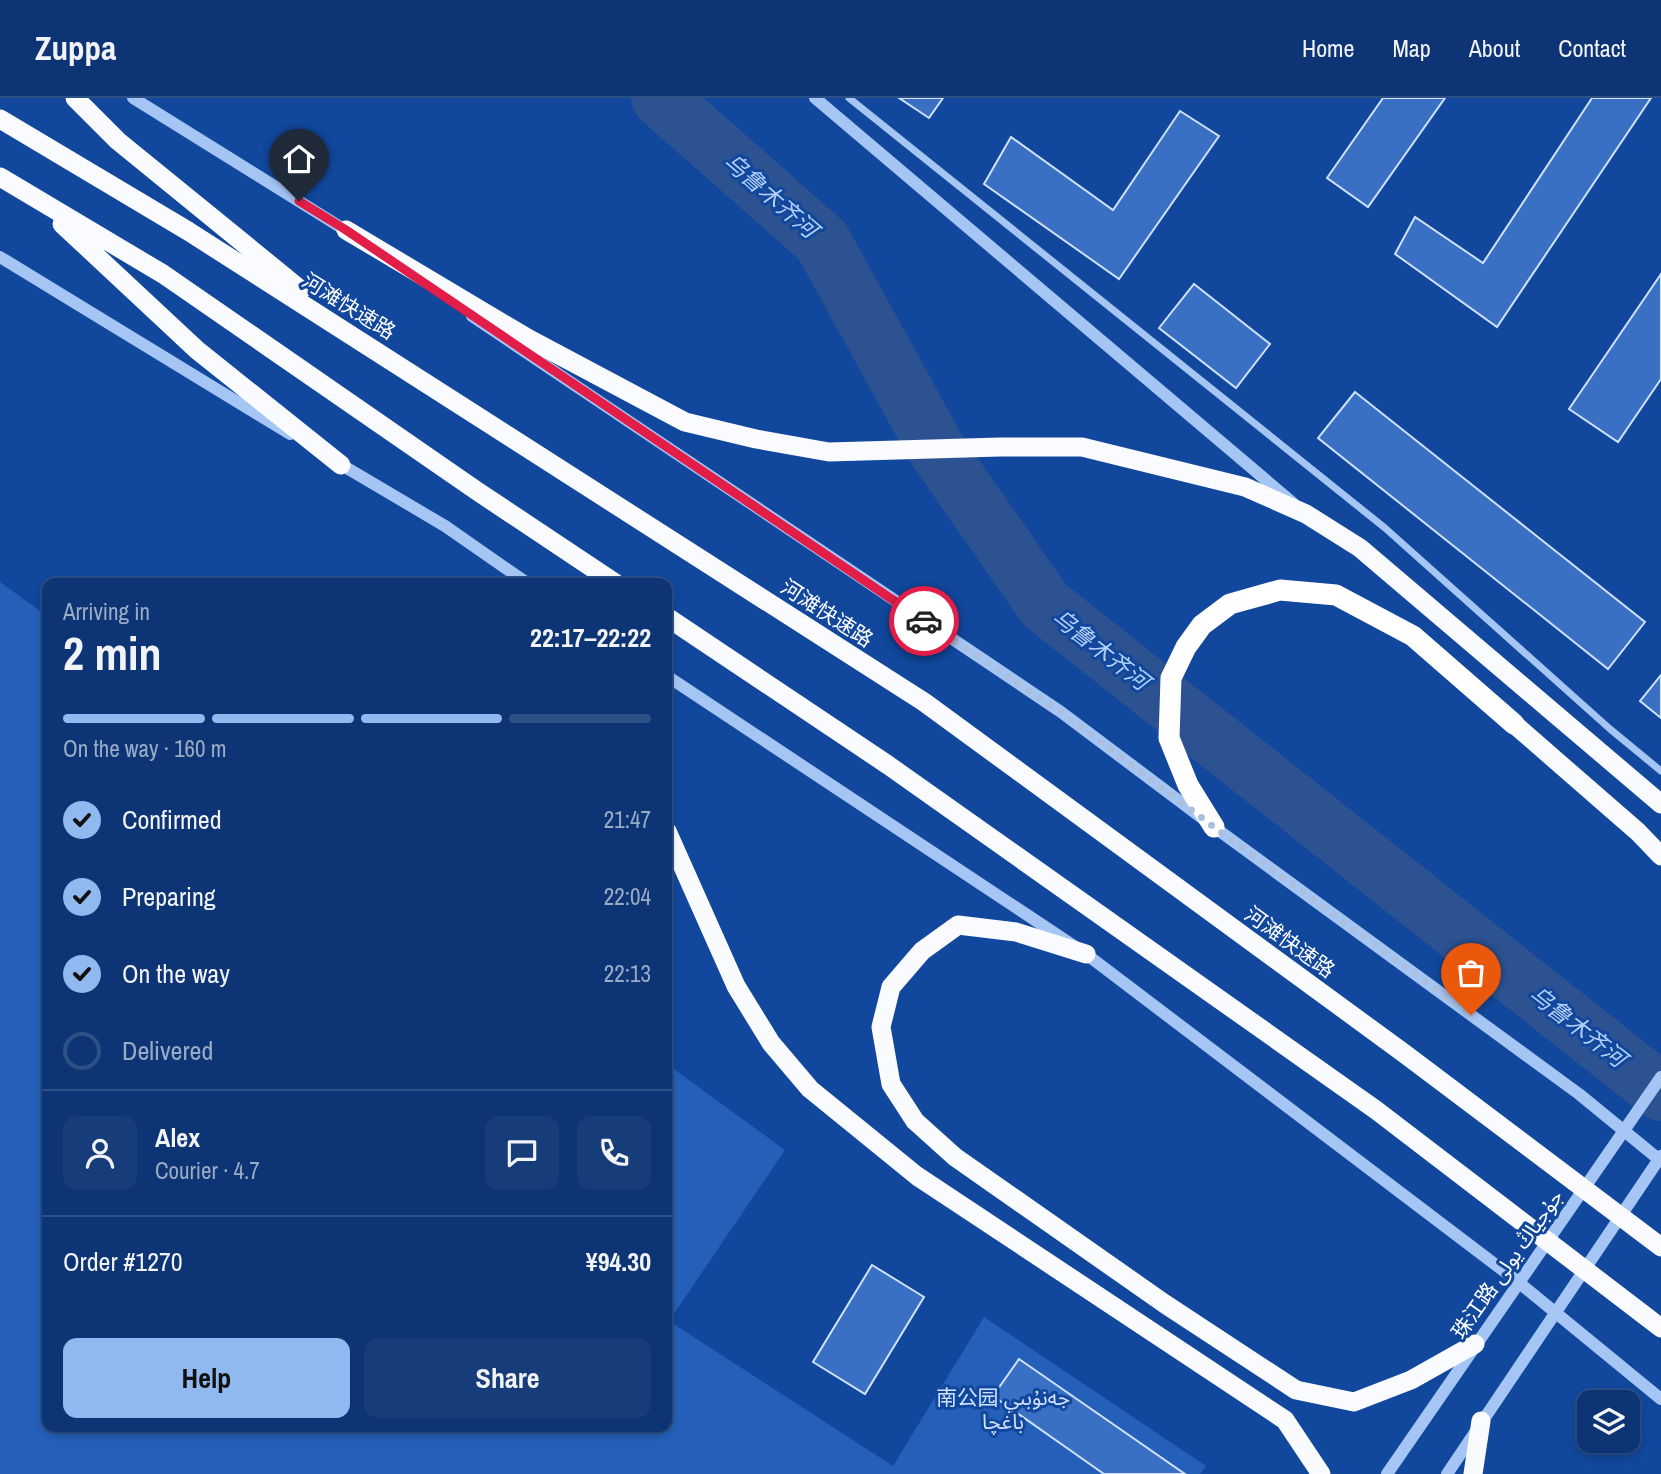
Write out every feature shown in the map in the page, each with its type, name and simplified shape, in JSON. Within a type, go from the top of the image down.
[{"type":"highway","points":[[75,98],[118,141],[366,344]]},
{"type":"highway","name":"河滩快速路","points":[[0,119],[188,231],[924,702],[1405,1054],[1661,1247]]},
{"type":"highway","points":[[0,177],[163,274],[608,578]]},
{"type":"highway","points":[[33,197],[197,350],[341,465]]},
{"type":"highway","points":[[346,230],[529,339],[685,422],[756,439],[829,452],[1082,447],[1245,487],[1306,514],[1360,548],[1661,804]]},
{"type":"highway","points":[[1214,827],[1188,785],[1169,738],[1171,678],[1186,647],[1202,625],[1230,604],[1280,590],[1336,595],[1413,636],[1638,832],[1661,856]]},
{"type":"highway","points":[[672,620],[888,765],[1376,1110],[1661,1328]]},
{"type":"highway","points":[[672,842],[736,986],[771,1043],[810,1089],[917,1176],[1285,1420],[1321,1474]]},
{"type":"highway","points":[[1086,954],[1017,932],[958,925],[922,951],[891,987],[881,1027],[891,1084],[915,1121],[955,1157],[1165,1304],[1296,1390],[1354,1402],[1411,1380],[1475,1344]]},
{"type":"highway","points":[[1473,1474],[1481,1421]]},
{"type":"street","points":[[133,98],[346,230],[1061,712],[1579,1094],[1661,1158],[1447,1474]]},
{"type":"street","points":[[815,98],[1306,514]]},
{"type":"street","points":[[849,98],[1385,528],[1610,729],[1661,771]]},
{"type":"street","points":[[0,257],[444,527],[520,578]]},
{"type":"street","points":[[672,679],[1086,954],[1517,1281],[1661,1399]]},
{"type":"street","name":"珠江路 جۇجياڭ يولى","points":[[1387,1474],[1661,1077]]},
{"type":"green space","name":"南公园 جەنۇبىي باغچا","points":[[0,582],[42,612],[42,1432],[672,1432],[672,1323],[893,1466],[984,1317],[1206,1466],[1200,1474],[0,1474]]},
{"type":"green space","name":"南公园 جەنۇبىي باغچا","points":[[672,1068],[785,1150],[672,1317]]},
{"type":"building","points":[[899,98],[943,98],[929,118]]},
{"type":"building","points":[[1383,98],[1445,98],[1368,207],[1327,178]]},
{"type":"building","points":[[1592,98],[1651,98],[1497,327],[1395,254],[1415,217],[1483,263]]},
{"type":"building","points":[[1180,111],[1219,136],[1119,279],[984,184],[1011,137],[1113,210]]},
{"type":"building","points":[[1661,274],[1661,379],[1618,442],[1569,409]]},
{"type":"building","points":[[1194,284],[1270,344],[1236,388],[1159,328]]},
{"type":"building","points":[[1355,392],[1645,622],[1608,669],[1318,438]]},
{"type":"building","points":[[1661,675],[1661,718],[1640,701]]},
{"type":"building","points":[[872,1265],[924,1297],[865,1394],[813,1362]]},
{"type":"building","points":[[1019,1359],[1185,1474],[1104,1474],[993,1396]]},
{"type":"waterway","name":"乌鲁木齐河","points":[[660,98],[822,241],[937,450],[1045,605],[1661,1092]]},
{"type":"way so far","points":[[924,621],[1061,712],[1471,1015]]},
{"type":"route","points":[[299,201],[346,230],[924,621]]}]
